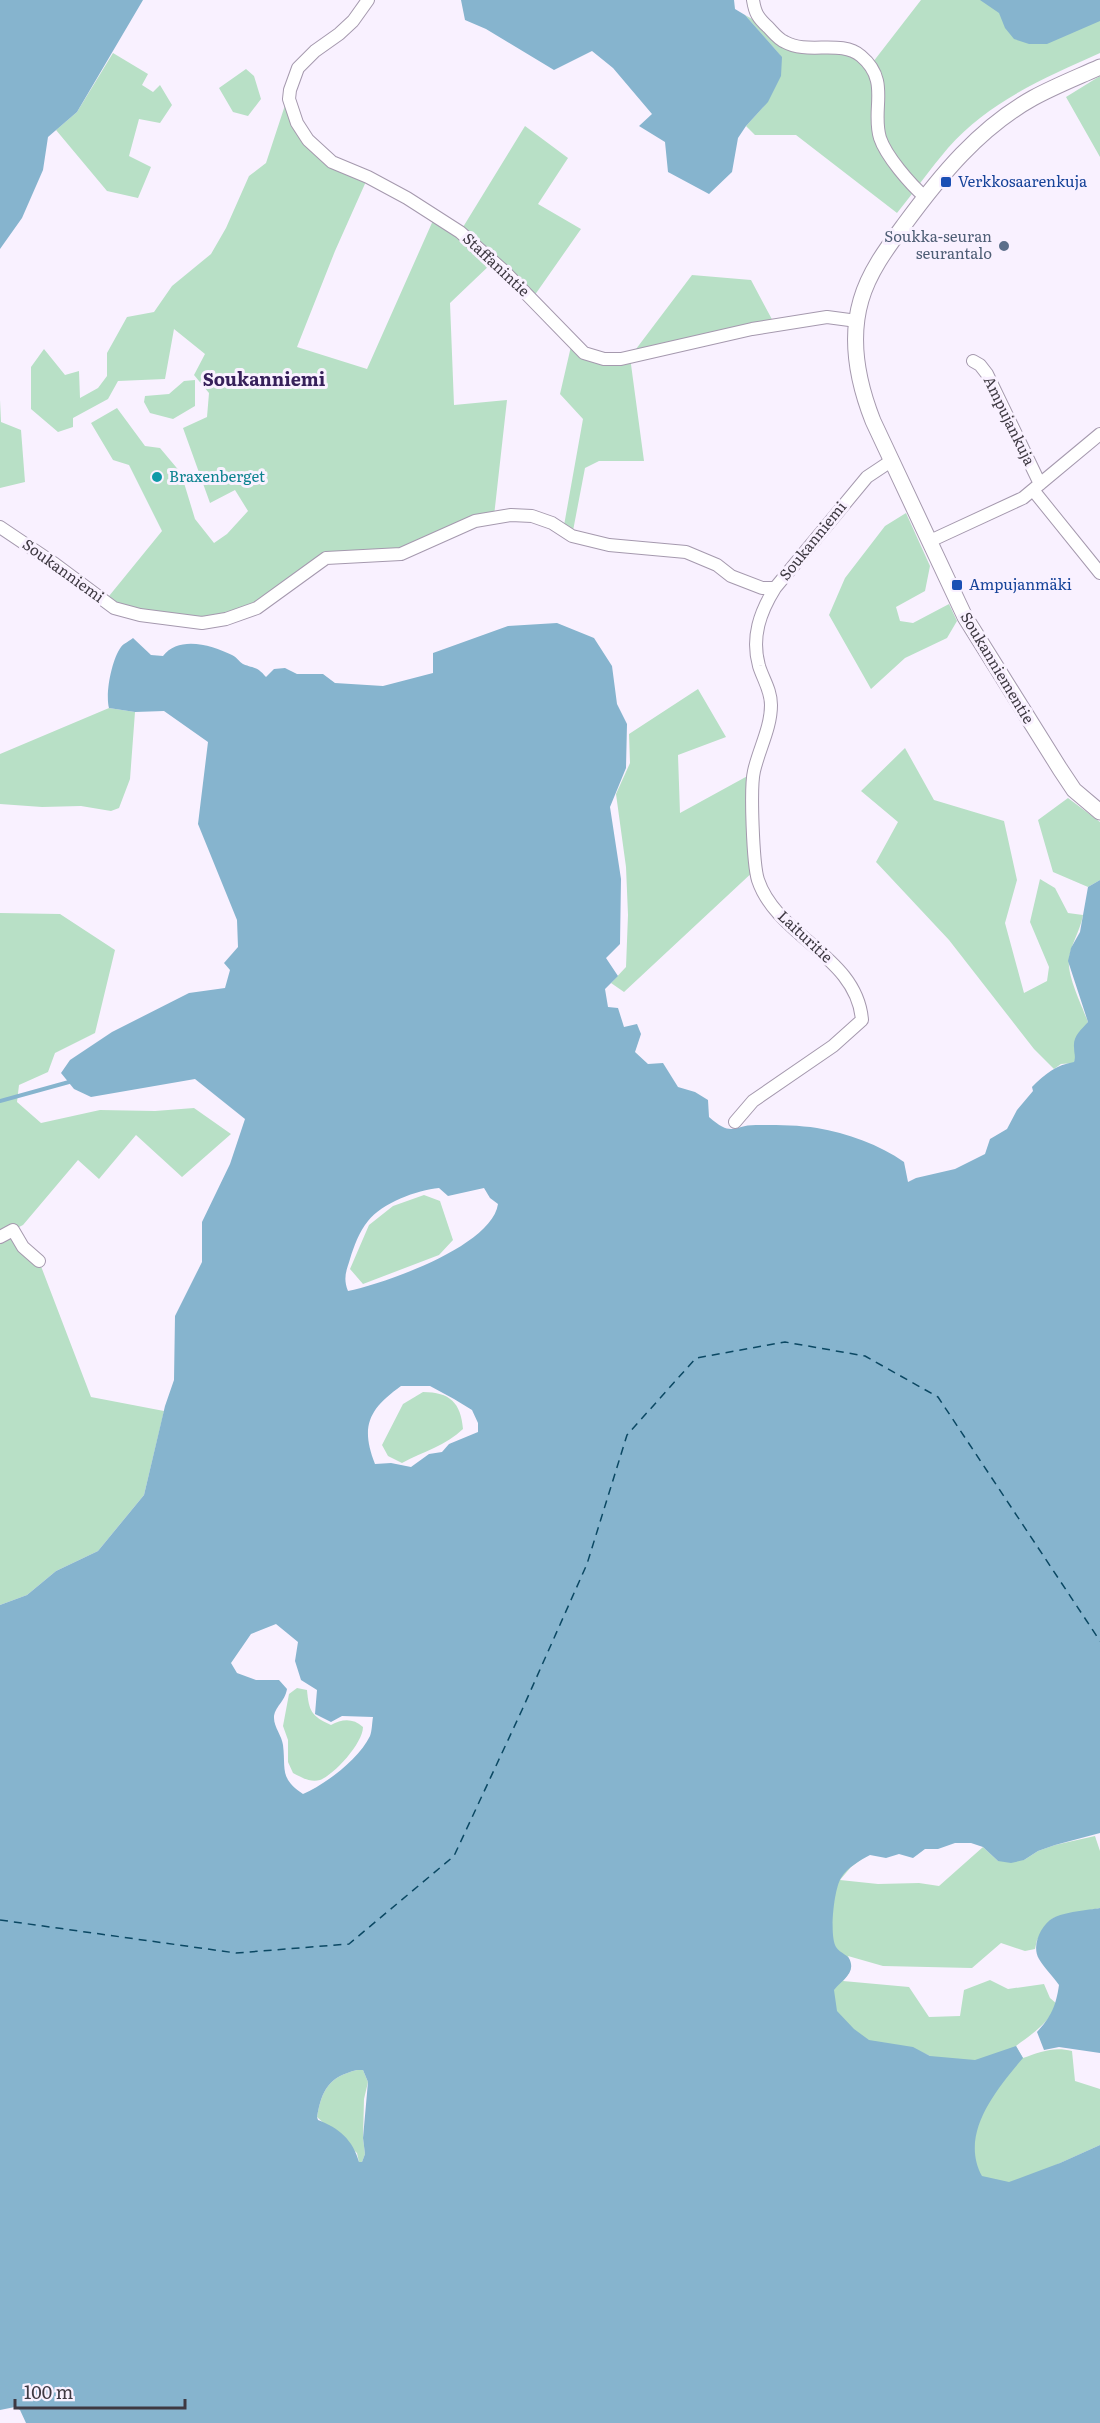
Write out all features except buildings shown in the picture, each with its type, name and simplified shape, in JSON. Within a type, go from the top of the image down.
[{"type":"street","name":"Staffanintie","points":[[368,0],[353,21],[315,51],[298,68],[289,99],[297,123],[308,140],[332,162],[368,177],[407,198],[460,232],[504,271],[584,353],[604,359],[621,359],[752,329],[827,317],[857,321]]},
{"type":"street","points":[[753,0],[755,14],[787,44],[815,49],[848,49],[856,52],[873,69],[880,104],[877,122],[880,137],[885,148],[924,197]]},
{"type":"street","name":"Soukanniementie","points":[[1100,67],[1034,98],[969,145],[924,197],[882,255],[861,301],[855,347],[859,378],[873,421],[930,542],[937,563],[965,617],[1022,711],[1074,790],[1100,813]]},
{"type":"street","name":"Ampujankuja","points":[[974,361],[987,374],[1037,487],[1100,573]]},
{"type":"street","points":[[930,542],[1015,503],[1100,434]]},
{"type":"street","name":"Soukanniemi","points":[[0,527],[114,608],[140,615],[202,623],[226,619],[257,608],[326,558],[401,554],[475,521],[511,515],[532,516],[552,523],[572,536],[609,545],[686,552],[717,565],[731,576],[762,588],[775,588],[867,477],[891,460]]},
{"type":"street","name":"Laituritie","points":[[735,1122],[753,1101],[832,1046],[862,1020],[857,999],[838,968],[775,910],[758,881],[752,791],[753,773],[766,734],[771,705],[770,691],[759,665],[756,637],[763,606],[775,588]]},
{"type":"street","points":[[0,1238],[18,1228],[23,1246],[39,1261]]},
{"type":"green space","points":[[921,0],[1100,0],[1100,53],[1039,81],[981,117],[948,148],[897,213],[796,135],[755,135],[746,126],[764,106],[780,55],[745,15],[784,37],[823,46],[873,62]]},
{"type":"green space","points":[[113,53],[148,74],[142,85],[153,92],[160,85],[172,105],[160,123],[139,119],[129,156],[151,167],[138,198],[107,191],[56,130],[77,112]]},
{"type":"green space","points":[[246,69],[254,76],[261,99],[248,116],[233,112],[219,88]]},
{"type":"green space","points":[[1100,76],[1100,157],[1066,97]]},
{"type":"green space","points":[[290,90],[293,111],[332,162],[368,177],[335,251],[297,347],[367,369],[435,216],[460,232],[525,126],[568,158],[538,204],[581,229],[532,299],[493,262],[450,303],[454,405],[507,400],[494,516],[418,548],[326,558],[257,608],[202,623],[105,601],[162,531],[129,465],[113,460],[91,423],[117,408],[145,446],[160,448],[181,473],[195,519],[214,543],[227,534],[248,511],[235,490],[210,503],[183,428],[207,417],[209,393],[194,375],[205,354],[174,329],[165,379],[118,381],[108,399],[73,418],[73,427],[58,432],[31,409],[31,367],[44,349],[65,375],[79,371],[80,398],[98,388],[107,376],[107,353],[127,317],[154,312],[172,286],[211,254],[226,228],[249,176],[266,163]]},
{"type":"green space","points":[[692,275],[751,280],[775,325],[630,357]]},
{"type":"green space","points":[[572,342],[584,353],[630,357],[644,461],[599,461],[585,468],[572,536],[563,531],[583,419],[560,394]]},
{"type":"green space","points":[[195,380],[195,406],[173,419],[150,413],[144,402],[145,396],[169,394],[184,381]]},
{"type":"green space","points":[[0,400],[1,422],[21,430],[25,482],[0,488]]},
{"type":"green space","points":[[906,513],[930,566],[925,591],[896,607],[900,621],[913,623],[949,604],[957,621],[947,638],[905,658],[871,689],[829,615],[845,578],[885,526]]},
{"type":"green space","points":[[698,689],[726,737],[678,755],[680,813],[753,773],[756,869],[624,992],[611,983],[626,967],[628,915],[626,867],[616,794],[630,763],[629,734]]},
{"type":"green space","points":[[109,708],[135,712],[130,779],[119,808],[111,811],[81,806],[42,807],[0,804],[0,754]]},
{"type":"green space","points":[[905,748],[934,800],[1004,821],[1017,880],[1005,923],[1024,993],[1047,981],[1049,967],[1030,922],[1040,879],[1055,888],[1068,913],[1083,915],[1071,949],[1069,967],[1088,1022],[1074,1047],[1076,1056],[1074,1063],[1061,1064],[1054,1069],[1034,1049],[949,940],[876,862],[898,822],[861,791]]},
{"type":"green space","points":[[1068,798],[1100,822],[1100,880],[1088,887],[1053,872],[1038,820]]},
{"type":"green space","points":[[0,913],[60,914],[115,950],[95,1033],[55,1053],[48,1072],[19,1085],[17,1102],[41,1123],[100,1110],[155,1111],[194,1108],[231,1134],[182,1177],[136,1135],[99,1179],[78,1160],[23,1225],[13,1230],[39,1261],[91,1397],[164,1411],[144,1495],[98,1551],[56,1571],[27,1595],[0,1605]]},
{"type":"green space","points":[[424,1195],[440,1201],[453,1240],[439,1255],[363,1284],[350,1269],[369,1225],[393,1206]]},
{"type":"green space","points":[[423,1392],[440,1394],[452,1401],[460,1412],[463,1429],[442,1444],[402,1463],[388,1456],[382,1445],[403,1404]]},
{"type":"green space","points":[[297,1688],[307,1690],[312,1712],[324,1722],[331,1725],[351,1721],[363,1727],[362,1734],[347,1758],[333,1772],[316,1781],[293,1773],[288,1762],[288,1740],[283,1726],[289,1694]]},
{"type":"green space","points":[[1095,1836],[1100,1851],[1100,1908],[1053,1918],[1037,1940],[1035,1949],[1025,1951],[1001,1943],[972,1968],[883,1966],[848,1956],[851,1967],[843,1981],[909,1987],[929,2017],[960,2016],[964,1990],[990,1980],[1008,1989],[1044,1984],[1050,1998],[1057,2004],[1045,2023],[1016,2046],[1023,2058],[1053,2049],[1072,2051],[1075,2081],[1100,2089],[1100,2145],[1058,2164],[983,2210],[930,2056],[913,2048],[835,2050],[811,1861],[862,1859],[851,1867],[840,1880],[939,1886],[983,1847],[998,1861],[1024,1860],[1038,1851],[1055,1845]]},
{"type":"green space","points":[[363,2070],[368,2082],[364,2099],[365,2154],[362,2162],[359,2162],[357,2153],[317,2117],[321,2099],[328,2086],[340,2076]]},
{"type":"water","points":[[0,0],[143,0],[77,112],[48,137],[43,170],[22,218],[0,249]]},
{"type":"water","points":[[461,0],[734,0],[735,9],[745,15],[782,57],[781,76],[768,102],[738,138],[732,172],[709,194],[668,172],[665,142],[639,126],[652,114],[613,68],[592,51],[554,70],[486,29],[465,20]]},
{"type":"water","points":[[980,0],[1100,0],[1100,21],[1047,44],[1029,44],[1014,39],[1005,28],[999,13]]},
{"type":"water","points":[[557,623],[594,638],[612,666],[617,704],[627,724],[626,768],[610,807],[621,879],[620,944],[606,958],[618,976],[605,989],[608,1007],[618,1008],[624,1027],[637,1024],[641,1034],[635,1052],[648,1064],[663,1063],[678,1087],[695,1092],[708,1100],[709,1117],[723,1127],[733,1129],[756,1125],[795,1126],[840,1133],[863,1140],[904,1162],[908,1182],[955,1169],[985,1154],[990,1139],[1007,1129],[1017,1110],[1033,1091],[1032,1087],[1051,1071],[1074,1062],[1075,1040],[1088,1022],[1068,961],[1071,948],[1080,932],[1088,887],[1100,880],[1100,1833],[1055,1845],[1038,1851],[1024,1860],[1011,1863],[998,1861],[983,1847],[971,1843],[955,1843],[938,1849],[925,1849],[913,1858],[899,1854],[886,1858],[870,1855],[850,1867],[838,1884],[833,1912],[833,1933],[836,1947],[849,1958],[851,1964],[850,1972],[834,1990],[837,2011],[854,2029],[869,2040],[913,2047],[930,2056],[975,2060],[1016,2046],[1023,2058],[992,2098],[978,2129],[975,2144],[976,2160],[982,2176],[1009,2182],[1100,2145],[1100,2423],[26,2423],[20,2410],[15,2407],[0,2410],[0,1605],[27,1595],[56,1571],[98,1551],[144,1495],[165,1406],[174,1380],[175,1316],[202,1262],[202,1222],[230,1164],[245,1119],[195,1079],[91,1097],[74,1089],[61,1073],[70,1060],[112,1032],[189,993],[225,988],[230,970],[224,963],[238,947],[237,920],[198,824],[208,742],[164,711],[135,712],[109,708],[108,694],[112,668],[121,647],[133,638],[151,655],[163,656],[178,646],[187,644],[206,645],[232,655],[243,664],[258,669],[266,677],[274,669],[285,668],[297,674],[323,674],[335,683],[383,686],[433,673],[433,653],[508,626]],"holes":[[[439,1188],[448,1196],[484,1188],[490,1198],[498,1204],[491,1219],[477,1234],[458,1248],[411,1271],[348,1291],[345,1279],[347,1268],[357,1239],[368,1221],[374,1214],[391,1203]],[[401,1386],[430,1386],[472,1410],[478,1423],[478,1432],[449,1444],[442,1452],[429,1454],[411,1467],[391,1463],[375,1464],[368,1439],[370,1419],[390,1394]],[[276,1624],[298,1642],[295,1661],[301,1680],[317,1690],[315,1714],[331,1722],[342,1716],[373,1717],[370,1736],[350,1762],[322,1784],[303,1794],[287,1778],[282,1742],[274,1721],[274,1714],[287,1689],[279,1680],[256,1680],[237,1673],[231,1663],[251,1634]],[[363,2070],[368,2082],[363,2138],[365,2154],[362,2162],[359,2162],[349,2141],[317,2117],[321,2099],[328,2086],[347,2073]]]},
{"type":"water","points":[[1100,1908],[1100,2053],[1059,2047],[1044,2050],[1037,2032],[1052,2011],[1059,1985],[1039,1959],[1036,1948],[1038,1936],[1053,1918]]},
{"type":"waterway","points":[[0,1101],[69,1082]]},
{"type":"ferry route","points":[[0,1920],[236,1953],[349,1944],[454,1856],[587,1564],[627,1435],[696,1358],[785,1342],[865,1356],[938,1397],[1100,1641]]},
{"type":"place","name":"Verkkosaarenkuja","points":[[946,182]]},
{"type":"place","name":"Soukka-seuran seurantalo","points":[[1004,246]]},
{"type":"place","name":"Braxenberget","points":[[157,477]]},
{"type":"place","name":"Ampujanmäki","points":[[957,585]]},
{"type":"district","name":"Soukanniemi","points":[[264,380]]}]
